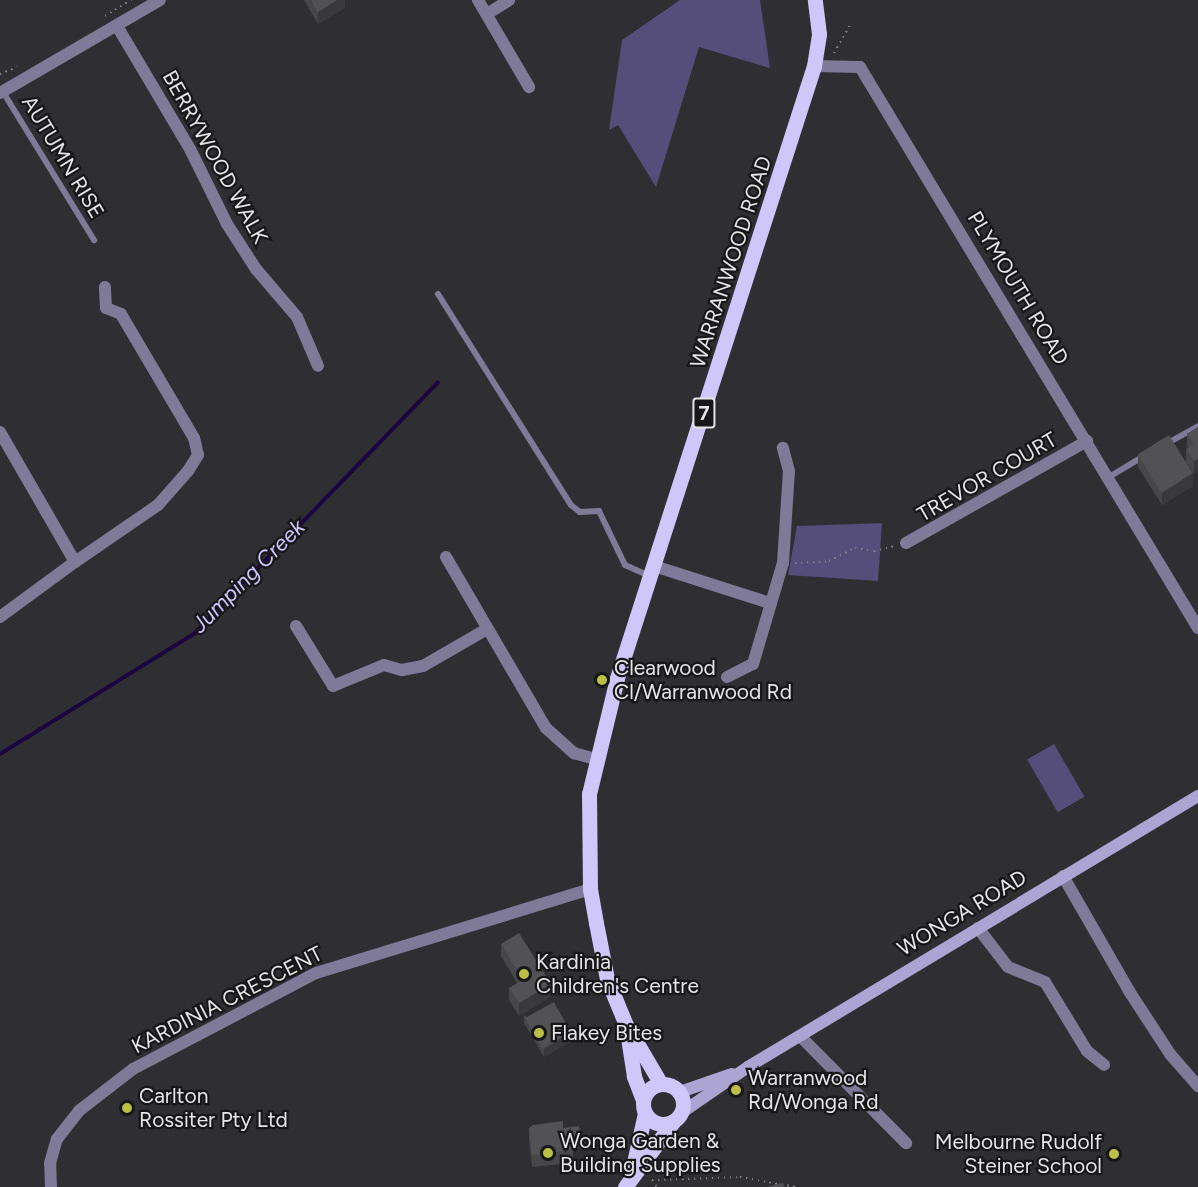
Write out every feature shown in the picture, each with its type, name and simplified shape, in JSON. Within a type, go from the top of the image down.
[{"type":"main road","name":"7","points":[[814,66],[819,34],[815,0]]},
{"type":"main road","name":"WARRANWOOD ROAD","points":[[661,1084],[626,1025],[605,970],[590,889],[587,834],[595,759],[652,571],[814,66]]},
{"type":"main road","name":"WONGA ROAD","points":[[628,1183],[677,1117],[748,1067],[1198,796]]},
{"type":"main road","name":"WARRANWOOD ROAD","points":[[626,1025],[634,1076],[644,1107]]},
{"type":"main road","name":"WONGA ROAD","points":[[680,1092],[748,1067]]},
{"type":"main road","points":[[661,1084],[680,1092],[677,1117],[654,1122],[644,1107],[649,1089],[661,1084]]},
{"type":"main road","name":"WONGA ROAD","points":[[628,1183],[644,1107]]},
{"type":"street","points":[[2,92],[160,0]]},
{"type":"street","points":[[478,0],[529,87]]},
{"type":"street","points":[[486,14],[509,0]]},
{"type":"street","name":"BERRYWOOD WALK","points":[[117,26],[190,149],[227,225],[256,269],[297,317],[318,366]]},
{"type":"street","name":"PLYMOUTH ROAD","points":[[814,66],[860,67],[1198,628]]},
{"type":"street","points":[[0,617],[158,505],[198,455],[194,438],[121,314],[106,308],[105,287]]},
{"type":"street","points":[[0,432],[75,562]]},
{"type":"street","name":"TREVOR COURT","points":[[906,543],[1087,441]]},
{"type":"street","points":[[727,677],[753,664],[783,563],[789,471],[783,448]]},
{"type":"street","points":[[446,556],[546,728],[574,753],[595,759]]},
{"type":"street","points":[[652,571],[770,603]]},
{"type":"street","points":[[296,626],[333,686],[384,664],[402,670],[423,666],[487,629]]},
{"type":"street","points":[[1063,876],[1129,991],[1170,1054],[1198,1086]]},
{"type":"street","name":"KARDINIA CRESCENT","points":[[51,1187],[50,1163],[57,1138],[80,1110],[133,1069],[316,973],[590,889]]},
{"type":"street","points":[[978,927],[1008,967],[1045,982],[1088,1051],[1104,1065]]},
{"type":"street","points":[[800,1036],[906,1143]]},
{"type":"lane","name":"AUTUMN RISE","points":[[2,92],[94,240]]},
{"type":"lane","points":[[438,294],[571,505],[579,512],[599,511],[625,565],[652,571]]},
{"type":"lane","points":[[1109,477],[1198,426]]},
{"type":"path","points":[[832,65],[835,49],[850,25]]},
{"type":"path","points":[[783,563],[819,563],[855,548],[874,550],[906,543]]},
{"type":"path","points":[[657,1187],[652,1180],[740,1177],[796,1187]]},
{"type":"shaded area","points":[[680,0],[760,0],[770,68],[699,47],[656,187],[618,125],[609,130],[622,40]]},
{"type":"shaded area","points":[[882,523],[878,581],[788,575],[797,526]]},
{"type":"shaded area","points":[[1054,744],[1084,797],[1058,812],[1027,760]]},
{"type":"building","points":[[311,0],[337,0],[318,12]]},
{"type":"building","points":[[1198,427],[1198,459],[1194,461],[1186,449],[1194,444],[1187,434]]},
{"type":"building","points":[[1169,435],[1193,473],[1161,493],[1138,455]]},
{"type":"building","points":[[519,933],[551,984],[519,1003],[509,988],[523,980],[501,944]]},
{"type":"building","points":[[554,1002],[571,1033],[542,1049],[525,1018]]},
{"type":"building","points":[[563,1121],[563,1128],[579,1126],[580,1136],[571,1137],[573,1150],[532,1155],[529,1128],[533,1125]]},
{"type":"building","points":[[782,1183],[785,1187],[767,1187]]},
{"type":"waterway","name":"Jumping Creek","points":[[0,754],[195,633],[438,382]]},
{"type":"place","name":"Clearwood Cl/Warranwood Rd","points":[[602,680]]},
{"type":"place","name":"Kardinia Children's Centre","points":[[524,974]]},
{"type":"place","name":"Flakey Bites","points":[[539,1033]]},
{"type":"place","name":"Warranwood Rd/Wonga Rd","points":[[736,1090]]},
{"type":"place","name":"Carlton Rossiter Pty Ltd","points":[[127,1108]]},
{"type":"place","name":"Wonga Garden & Building Supplies","points":[[548,1153]]},
{"type":"place","name":"Melbourne Rudolf Steiner School","points":[[1114,1154]]}]
